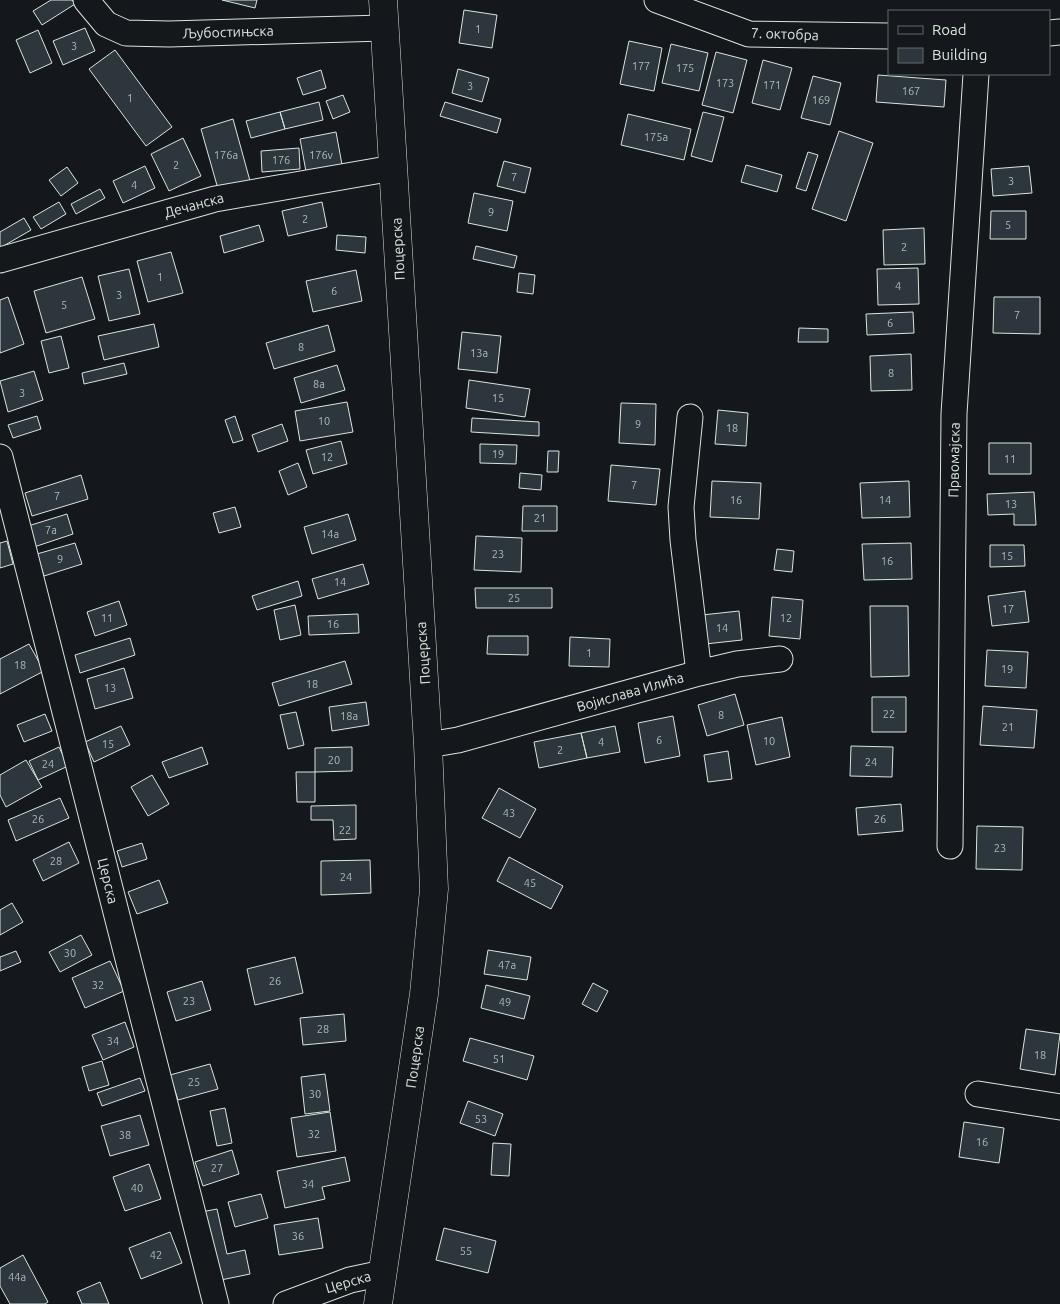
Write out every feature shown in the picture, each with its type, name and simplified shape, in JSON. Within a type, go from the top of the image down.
[{"type":"main road","name":"Поцерска","points":[[378,1304],[419,1027],[434,889],[428,745],[383,0]]},
{"type":"street","name":"Љубостињска","points":[[86,0],[106,24],[126,33],[169,34],[384,28]]},
{"type":"street","name":"7. октобра","points":[[656,0],[749,34],[888,36]]},
{"type":"street","name":"Првомајска","points":[[950,846],[954,414],[976,75]]},
{"type":"street","name":"Дечанска","points":[[0,260],[215,199],[393,168]]},
{"type":"street","name":"Војислава Илића","points":[[428,745],[458,740],[699,672],[683,540],[681,507],[690,417]]},
{"type":"street","name":"Церска","points":[[0,457],[216,1304]]},
{"type":"street","points":[[699,672],[737,664],[780,659]]},
{"type":"street","points":[[978,1094],[1060,1107]]},
{"type":"street","name":"Церска","points":[[286,1304],[350,1280],[383,1273]]},
{"type":"building","points":[[51,0],[72,0],[75,4],[42,25],[33,11]]},
{"type":"building","points":[[222,0],[257,0],[255,8]]},
{"type":"building","points":[[464,10],[497,15],[492,48],[459,43]]},
{"type":"building","points":[[85,28],[95,51],[63,65],[53,41]]},
{"type":"building","points":[[38,30],[52,63],[30,73],[16,40]]},
{"type":"building","points":[[629,41],[662,48],[654,91],[620,84]]},
{"type":"building","points":[[671,44],[708,53],[699,91],[662,83]]},
{"type":"building","points":[[115,50],[172,127],[146,146],[89,69]]},
{"type":"building","points":[[716,52],[747,60],[733,113],[702,105]]},
{"type":"building","points":[[763,60],[792,68],[780,110],[752,103]]},
{"type":"building","points":[[458,69],[489,78],[482,102],[452,93]]},
{"type":"building","points":[[321,70],[326,88],[303,95],[297,78]]},
{"type":"building","points":[[878,75],[946,80],[944,107],[876,102]]},
{"type":"building","points":[[813,76],[841,83],[830,125],[801,118]]},
{"type":"building","points":[[343,95],[350,112],[333,119],[326,101]]},
{"type":"building","points":[[319,102],[323,120],[285,129],[280,112]]},
{"type":"building","points":[[445,102],[501,119],[497,133],[440,116]]},
{"type":"building","points":[[280,112],[285,129],[251,138],[246,121]]},
{"type":"building","points":[[703,112],[724,117],[712,162],[691,156]]},
{"type":"building","points":[[628,114],[691,129],[684,160],[621,145]]},
{"type":"building","points":[[233,119],[250,181],[218,189],[201,129]]},
{"type":"building","points":[[839,131],[873,143],[846,221],[812,209]]},
{"type":"building","points":[[336,132],[343,170],[307,177],[300,139]]},
{"type":"building","points":[[183,138],[201,176],[169,191],[151,154]]},
{"type":"building","points":[[299,148],[300,169],[262,172],[261,151]]},
{"type":"building","points":[[808,152],[818,155],[806,191],[796,188]]},
{"type":"building","points":[[504,161],[531,168],[525,193],[497,186]]},
{"type":"building","points":[[746,165],[782,175],[777,192],[741,182]]},
{"type":"building","points":[[145,166],[155,188],[123,203],[113,181]]},
{"type":"building","points":[[1029,166],[1032,193],[993,196],[991,169]]},
{"type":"building","points":[[67,167],[78,183],[61,196],[49,180]]},
{"type":"building","points":[[100,189],[105,198],[76,214],[71,204]]},
{"type":"building","points":[[474,193],[513,201],[507,231],[468,223]]},
{"type":"building","points":[[59,202],[66,214],[41,229],[33,217]]},
{"type":"building","points":[[322,202],[327,227],[288,236],[282,211]]},
{"type":"building","points":[[991,211],[1026,211],[1026,239],[990,239]]},
{"type":"building","points":[[24,218],[31,230],[0,248],[0,232]]},
{"type":"building","points":[[259,225],[264,241],[224,253],[220,236]]},
{"type":"building","points":[[924,228],[925,264],[884,265],[883,230]]},
{"type":"building","points":[[337,235],[366,237],[365,253],[336,250]]},
{"type":"building","points":[[476,246],[517,256],[514,268],[473,259]]},
{"type":"building","points":[[171,252],[183,293],[148,302],[137,261]]},
{"type":"building","points":[[918,268],[919,304],[878,305],[877,269]]},
{"type":"building","points":[[129,269],[140,314],[109,321],[98,276]]},
{"type":"building","points":[[356,270],[362,301],[313,312],[306,281]]},
{"type":"building","points":[[519,273],[535,275],[533,294],[517,292]]},
{"type":"building","points":[[82,277],[95,319],[46,333],[34,291]]},
{"type":"building","points":[[8,297],[24,344],[0,353],[0,300]]},
{"type":"building","points":[[994,297],[1040,297],[1040,334],[993,333]]},
{"type":"building","points":[[913,312],[914,333],[867,335],[866,314]]},
{"type":"building","points":[[154,324],[159,347],[104,360],[98,336]]},
{"type":"building","points":[[328,325],[335,351],[274,369],[266,343]]},
{"type":"building","points":[[799,328],[828,329],[828,342],[798,342]]},
{"type":"building","points":[[462,332],[501,336],[497,373],[458,369]]},
{"type":"building","points":[[61,336],[69,368],[49,373],[41,341]]},
{"type":"building","points":[[911,354],[912,390],[871,391],[870,356]]},
{"type":"building","points":[[124,363],[127,374],[84,384],[82,373]]},
{"type":"building","points":[[337,365],[345,390],[301,403],[294,378]]},
{"type":"building","points":[[34,371],[43,400],[8,412],[0,381]]},
{"type":"building","points":[[469,380],[530,389],[525,417],[466,408]]},
{"type":"building","points":[[347,402],[353,432],[300,441],[295,411]]},
{"type":"building","points":[[621,403],[656,404],[655,445],[619,443]]},
{"type":"building","points":[[718,410],[748,413],[746,446],[715,444]]},
{"type":"building","points":[[37,416],[41,429],[13,438],[8,425]]},
{"type":"building","points":[[235,416],[243,440],[233,443],[225,420]]},
{"type":"building","points":[[472,418],[539,422],[539,436],[471,432]]},
{"type":"building","points":[[282,424],[288,441],[258,452],[252,435]]},
{"type":"building","points":[[341,441],[347,464],[313,474],[306,450]]},
{"type":"building","points":[[989,443],[1031,443],[1031,474],[989,474]]},
{"type":"building","points":[[480,444],[517,445],[516,464],[480,463]]},
{"type":"building","points":[[548,451],[559,451],[558,472],[547,472]]},
{"type":"building","points":[[298,463],[307,487],[288,495],[279,471]]},
{"type":"building","points":[[611,465],[660,469],[656,505],[608,501]]},
{"type":"building","points":[[520,473],[542,475],[541,490],[519,488]]},
{"type":"building","points":[[81,475],[88,499],[32,516],[25,493]]},
{"type":"building","points":[[712,481],[761,483],[759,519],[710,517]]},
{"type":"building","points":[[909,481],[910,517],[862,518],[860,483]]},
{"type":"building","points":[[1034,492],[1036,525],[1014,525],[1014,514],[988,515],[987,494]]},
{"type":"building","points":[[523,506],[557,506],[557,531],[522,531]]},
{"type":"building","points":[[235,507],[241,527],[219,533],[213,513]]},
{"type":"building","points":[[67,514],[73,534],[34,547],[28,526]]},
{"type":"building","points":[[348,514],[356,540],[312,554],[304,527]]},
{"type":"building","points":[[476,536],[522,538],[521,572],[474,570]]},
{"type":"building","points":[[7,541],[13,564],[0,568],[0,543]]},
{"type":"building","points":[[75,543],[82,564],[44,576],[37,554]]},
{"type":"building","points":[[911,543],[912,579],[864,580],[862,544]]},
{"type":"building","points":[[990,545],[1024,545],[1025,566],[990,567]]},
{"type":"building","points":[[777,549],[794,551],[792,572],[774,570]]},
{"type":"building","points":[[363,564],[369,584],[318,599],[312,579]]},
{"type":"building","points":[[298,581],[302,596],[257,610],[252,596]]},
{"type":"building","points":[[475,588],[552,588],[552,608],[476,608]]},
{"type":"building","points":[[1025,591],[1029,622],[992,626],[988,596]]},
{"type":"building","points":[[772,597],[803,600],[800,639],[769,636]]},
{"type":"building","points":[[119,601],[127,625],[95,636],[87,612]]},
{"type":"building","points":[[295,605],[301,635],[280,640],[274,610]]},
{"type":"building","points":[[870,606],[908,606],[909,676],[871,677]]},
{"type":"building","points":[[739,611],[742,640],[705,644],[702,615]]},
{"type":"building","points":[[358,614],[359,633],[309,635],[308,616]]},
{"type":"building","points":[[488,636],[528,636],[528,655],[487,654]]},
{"type":"building","points":[[570,637],[610,639],[609,667],[569,666]]},
{"type":"building","points":[[130,638],[135,655],[80,673],[75,655]]},
{"type":"building","points":[[29,644],[44,671],[0,694],[0,659]]},
{"type":"building","points":[[987,650],[1028,652],[1026,688],[985,686]]},
{"type":"building","points":[[345,661],[352,684],[279,706],[272,683]]},
{"type":"building","points":[[124,668],[133,698],[95,709],[87,679]]},
{"type":"building","points":[[735,694],[744,725],[707,736],[698,705]]},
{"type":"building","points":[[872,697],[906,697],[906,732],[872,732]]},
{"type":"building","points":[[366,702],[369,725],[332,731],[329,707]]},
{"type":"building","points":[[983,706],[1037,710],[1034,748],[980,745]]},
{"type":"building","points":[[296,712],[304,745],[288,749],[280,715]]},
{"type":"building","points":[[45,714],[52,731],[24,742],[17,725]]},
{"type":"building","points":[[673,716],[680,756],[645,763],[638,723]]},
{"type":"building","points":[[782,717],[790,757],[756,765],[747,725]]},
{"type":"building","points":[[121,726],[130,745],[94,762],[85,742]]},
{"type":"building","points":[[615,726],[620,752],[587,758],[581,733]]},
{"type":"building","points":[[581,733],[587,758],[539,768],[534,742]]},
{"type":"building","points":[[851,746],[893,747],[892,777],[850,776]]},
{"type":"building","points":[[59,747],[68,766],[38,780],[29,761]]},
{"type":"building","points":[[202,747],[208,764],[169,778],[162,762]]},
{"type":"building","points":[[352,747],[352,771],[315,772],[315,748]]},
{"type":"building","points":[[728,751],[732,779],[708,782],[704,755]]},
{"type":"building","points":[[26,760],[42,787],[6,807],[0,795],[0,775]]},
{"type":"building","points":[[296,772],[315,772],[315,802],[297,802]]},
{"type":"building","points":[[152,775],[169,804],[148,816],[131,787]]},
{"type":"building","points":[[499,788],[536,809],[520,838],[482,818]]},
{"type":"building","points":[[60,798],[69,818],[16,841],[8,820]]},
{"type":"building","points":[[901,804],[903,831],[858,835],[856,808]]},
{"type":"building","points":[[356,805],[356,839],[334,840],[333,820],[311,820],[311,806]]},
{"type":"building","points":[[977,826],[1023,827],[1022,870],[976,869]]},
{"type":"building","points":[[69,842],[79,863],[43,881],[33,860]]},
{"type":"building","points":[[142,843],[147,859],[122,867],[117,851]]},
{"type":"building","points":[[509,857],[563,886],[551,909],[497,881]]},
{"type":"building","points":[[370,860],[371,893],[321,895],[321,861]]},
{"type":"building","points":[[159,880],[168,903],[137,914],[128,892]]},
{"type":"building","points":[[12,903],[23,922],[0,935],[0,910]]},
{"type":"building","points":[[81,935],[92,955],[60,972],[49,952]]},
{"type":"building","points":[[488,950],[531,957],[527,980],[484,974]]},
{"type":"building","points":[[16,951],[21,962],[0,971],[0,957]]},
{"type":"building","points":[[295,957],[303,993],[255,1005],[247,969]]},
{"type":"building","points":[[110,961],[124,991],[85,1008],[72,978]]},
{"type":"building","points":[[202,981],[211,1010],[176,1021],[167,992]]},
{"type":"building","points":[[593,983],[608,991],[597,1012],[582,1004]]},
{"type":"building","points":[[486,985],[530,996],[524,1019],[481,1008]]},
{"type":"building","points":[[344,1014],[346,1041],[303,1045],[300,1018]]},
{"type":"building","points":[[125,1022],[134,1047],[103,1060],[92,1035]]},
{"type":"building","points":[[1026,1029],[1060,1034],[1055,1075],[1020,1069]]},
{"type":"building","points":[[470,1038],[534,1056],[527,1080],[463,1061]]},
{"type":"building","points":[[102,1061],[109,1085],[89,1091],[82,1067]]},
{"type":"building","points":[[210,1064],[218,1089],[178,1100],[170,1075]]},
{"type":"building","points":[[325,1074],[330,1111],[305,1114],[301,1077]]},
{"type":"building","points":[[140,1078],[145,1091],[102,1106],[97,1093]]},
{"type":"building","points":[[468,1101],[503,1114],[495,1136],[460,1123]]},
{"type":"building","points":[[225,1108],[232,1143],[217,1146],[210,1111]]},
{"type":"building","points":[[330,1112],[336,1151],[297,1157],[291,1118]]},
{"type":"building","points":[[140,1115],[149,1145],[110,1156],[101,1126]]},
{"type":"building","points":[[964,1122],[1004,1128],[999,1163],[959,1157]]},
{"type":"building","points":[[493,1143],[511,1144],[509,1176],[491,1175]]},
{"type":"building","points":[[232,1150],[239,1174],[203,1186],[195,1162]]},
{"type":"building","points":[[345,1157],[350,1181],[322,1187],[325,1199],[285,1208],[277,1171]]},
{"type":"building","points":[[149,1164],[161,1199],[125,1211],[113,1177]]},
{"type":"building","points":[[261,1194],[268,1218],[235,1227],[228,1202]]},
{"type":"building","points":[[217,1209],[227,1254],[245,1250],[250,1274],[216,1281],[201,1212]]},
{"type":"building","points":[[318,1218],[323,1248],[279,1255],[274,1225]]},
{"type":"building","points":[[444,1228],[496,1241],[488,1273],[436,1260]]},
{"type":"building","points":[[170,1232],[182,1263],[141,1279],[129,1248]]},
{"type":"building","points":[[23,1255],[48,1302],[45,1304],[10,1304],[0,1286],[0,1268]]},
{"type":"building","points":[[100,1282],[109,1304],[82,1304],[77,1292]]}]
